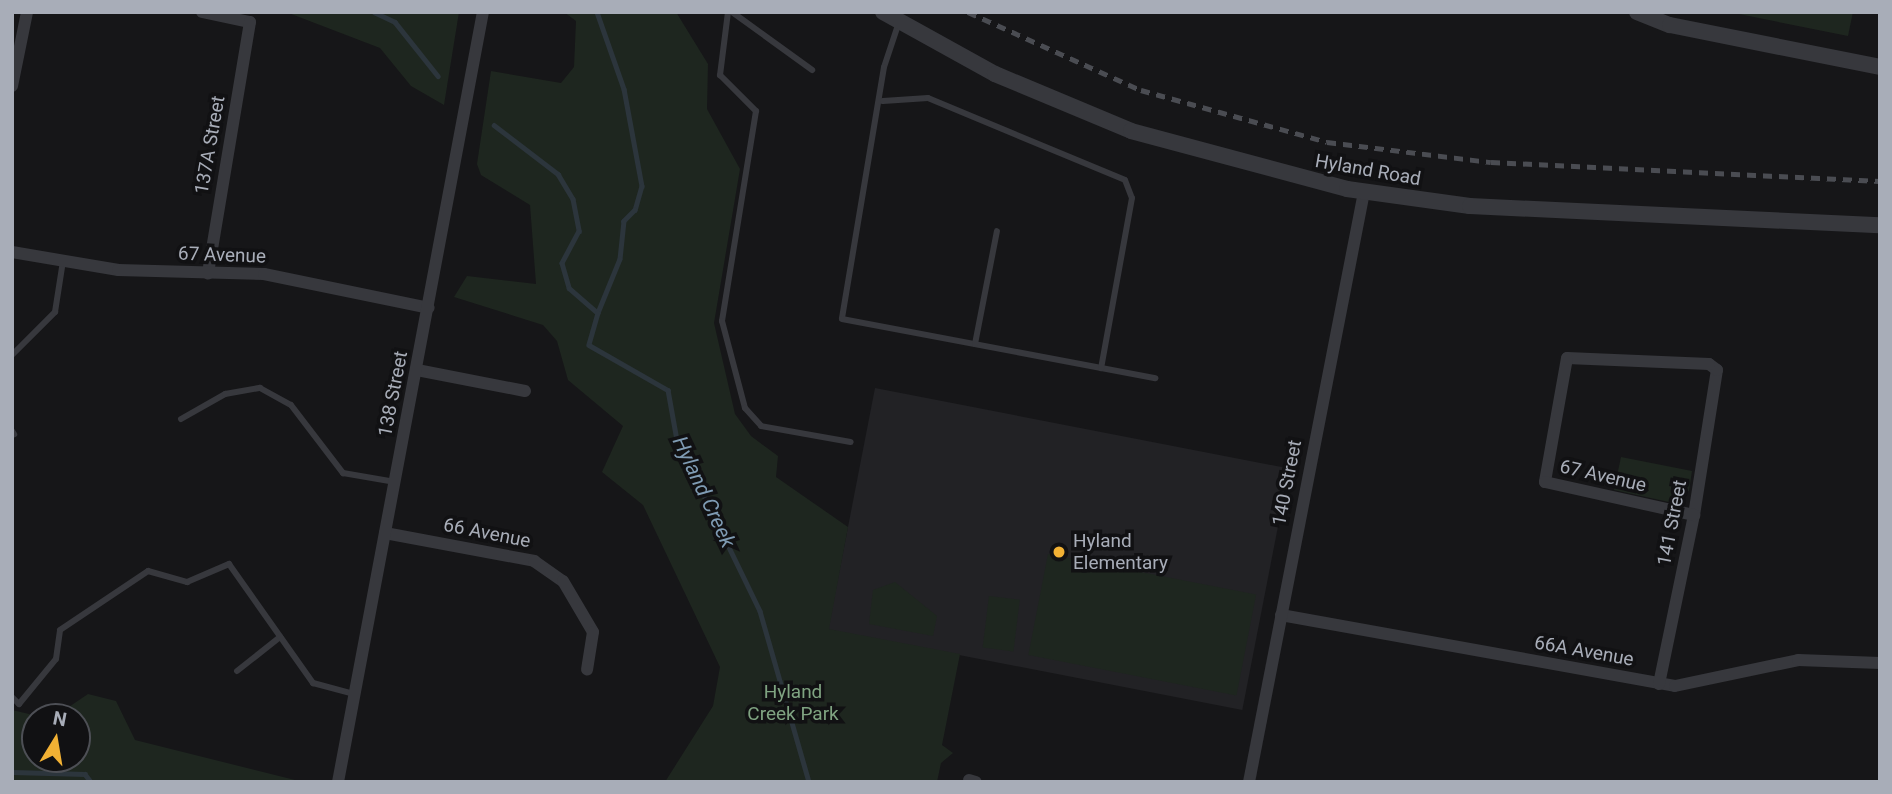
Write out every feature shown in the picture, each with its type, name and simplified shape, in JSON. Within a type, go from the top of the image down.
[{"type":"street","points":[[12,86],[27,12]]},
{"type":"street","name":"137A Street","points":[[202,12],[250,22],[208,274]]},
{"type":"street","name":"138 Street","points":[[338,782],[483,12]]},
{"type":"street","name":"Hyland Road","points":[[883,12],[995,74],[1131,131],[1364,192],[1506,208],[1880,225]]},
{"type":"street","points":[[1637,12],[1681,27],[1880,67]]},
{"type":"street","name":"140 Street","points":[[1249,782],[1364,192]]},
{"type":"street","name":"67 Avenue","points":[[12,252],[63,261],[208,274],[264,274],[429,308]]},
{"type":"street","name":"141 Street","points":[[1545,482],[1567,358],[1709,364],[1717,370],[1694,515],[1659,684]]},
{"type":"street","points":[[417,370],[525,391]]},
{"type":"street","name":"67 Avenue","points":[[1545,482],[1694,515]]},
{"type":"street","name":"66 Avenue","points":[[385,533],[544,568],[563,581],[593,632],[587,670]]},
{"type":"street","name":"66A Avenue","points":[[1281,615],[1659,684],[1700,684],[1798,660],[1880,663]]},
{"type":"lane","points":[[812,70],[730,12],[720,75],[756,111],[722,321],[745,408],[761,426],[851,442]]},
{"type":"lane","points":[[899,22],[884,67],[883,102],[842,319],[1156,378]]},
{"type":"lane","points":[[883,102],[928,98],[1125,180],[1132,198],[1101,368]]},
{"type":"lane","points":[[975,344],[997,231]]},
{"type":"lane","points":[[12,355],[55,312],[63,261]]},
{"type":"lane","points":[[181,419],[225,394],[260,388],[291,405],[343,473],[395,482]]},
{"type":"lane","points":[[12,697],[19,704],[56,659],[60,630],[148,571],[187,582],[229,564],[313,683],[355,694]]},
{"type":"lane","points":[[237,671],[280,637]]},
{"type":"shaded area","name":"Hyland Elementary","points":[[875,388],[1289,469],[1242,710],[828,629]]},
{"type":"green space","points":[[286,12],[459,12],[444,105],[411,86],[380,48]]},
{"type":"green space","name":"Hyland Creek Park","points":[[564,12],[676,12],[708,64],[707,109],[740,169],[714,323],[735,414],[751,436],[778,456],[776,477],[848,527],[829,629],[960,654],[942,745],[953,753],[941,763],[937,782],[665,782],[713,706],[720,667],[643,505],[602,472],[623,426],[568,380],[557,341],[543,325],[454,297],[467,276],[536,284],[530,205],[481,175],[477,164],[491,71],[561,83],[574,67],[576,21]]},
{"type":"green space","points":[[1729,12],[1853,12],[1848,36]]},
{"type":"green space","points":[[1621,457],[1692,471],[1689,491],[1669,502],[1614,490]]},
{"type":"green space","points":[[1048,554],[1256,594],[1236,696],[1028,655]]},
{"type":"green space","points":[[895,582],[937,616],[933,636],[869,624],[873,590]]},
{"type":"green space","points":[[989,596],[1020,600],[1013,651],[983,648]]},
{"type":"green space","points":[[88,694],[116,701],[135,740],[303,782],[12,782],[12,710],[21,712],[21,773],[91,773],[91,703],[75,703]]},
{"type":"waterway","name":"Hyland Creek","points":[[374,12],[395,22],[438,76]]},
{"type":"waterway","points":[[597,12],[624,89],[642,186],[635,210],[624,221],[620,259],[598,313]]},
{"type":"waterway","name":"Hyland Creek","points":[[494,125],[558,174],[573,199],[579,231],[562,263],[569,288],[598,313],[589,345],[668,390],[677,440],[760,611],[809,782]]},
{"type":"waterway","points":[[12,772],[85,774],[91,782]]},
{"type":"railway","points":[[968,12],[1141,90],[1327,142],[1491,162],[1880,181]]},
{"type":"place","name":"Hyland Elementary","points":[[1059,552]]}]
